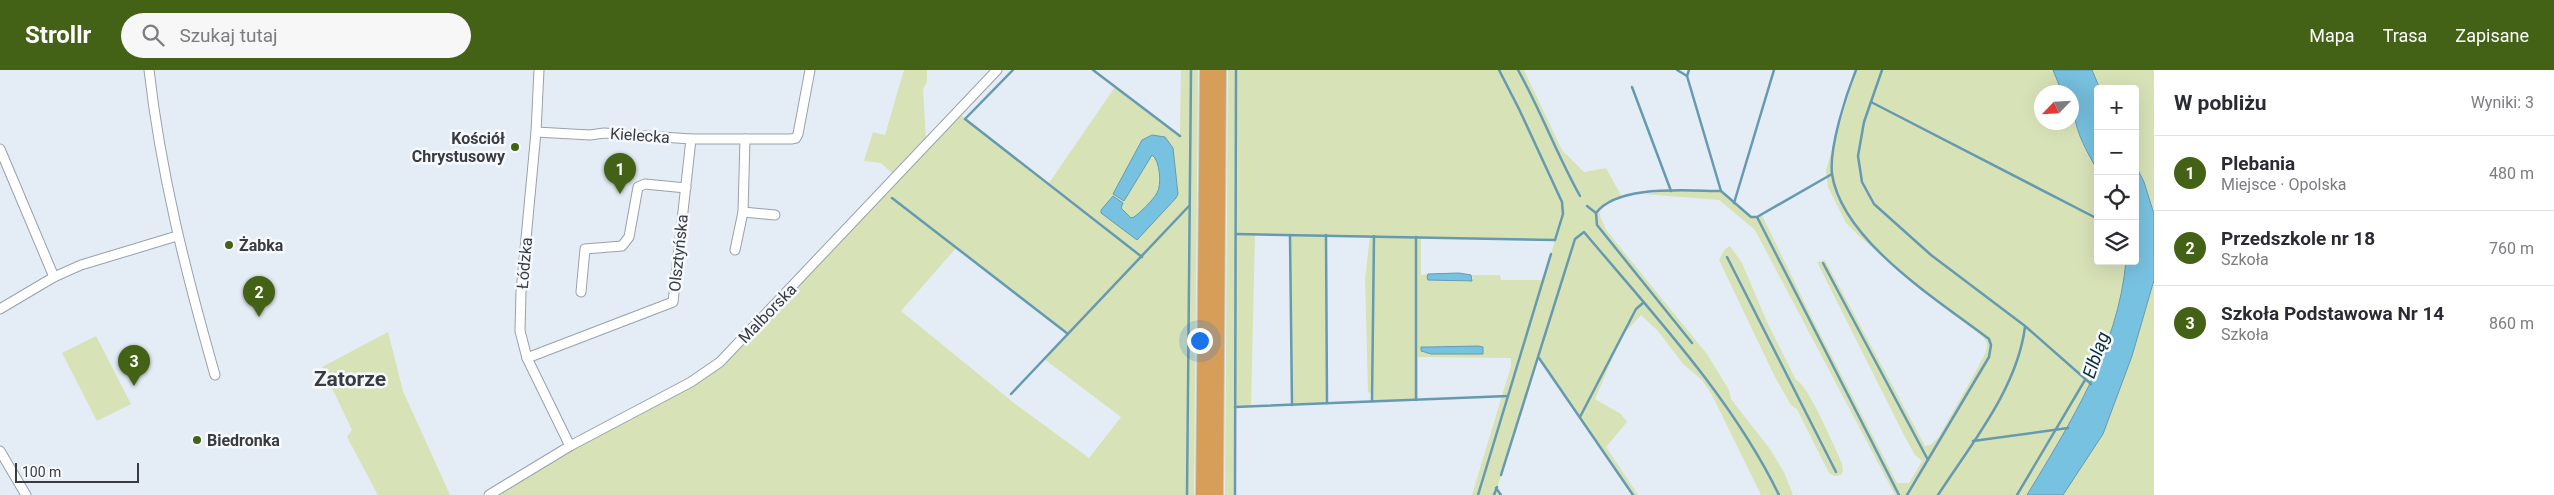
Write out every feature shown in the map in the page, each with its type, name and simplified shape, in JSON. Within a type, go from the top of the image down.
[{"type":"highway","points":[[1203,495],[1206,70]]},
{"type":"highway","points":[[1216,495],[1219,70]]},
{"type":"street","points":[[148,70],[160,152],[177,236],[215,375]]},
{"type":"street","name":"Łódzka","points":[[539,70],[536,132],[520,299],[520,331],[527,358],[570,446]]},
{"type":"street","name":"Kielecka","points":[[536,132],[590,135],[604,133],[691,139],[796,138],[810,70]]},
{"type":"street","name":"Malborska","points":[[490,495],[570,446],[690,382],[720,362],[997,70]]},
{"type":"street","name":"Olsztyńska","points":[[527,358],[672,302],[691,139]]},
{"type":"street","points":[[735,250],[743,212],[745,139]]},
{"type":"street","points":[[0,149],[54,277]]},
{"type":"street","points":[[581,292],[585,249],[622,246],[629,237],[638,186],[645,184],[686,188]]},
{"type":"street","points":[[743,212],[774,215]]},
{"type":"street","points":[[0,309],[54,277],[108,256],[177,236]]},
{"type":"street","points":[[0,451],[26,495]]},
{"type":"green space","points":[[904,70],[927,70],[927,82],[923,89],[926,139],[892,173],[881,163],[864,161],[873,132],[885,135]]},
{"type":"green space","points":[[1181,70],[1198,70],[1194,495],[498,495],[571,450],[692,385],[960,114],[1049,183],[1115,87],[1180,135]],"holes":[[[956,248],[1068,334],[1044,359],[1121,417],[1089,458],[1014,403],[901,311]]]},
{"type":"green space","points":[[1228,70],[1524,70],[1562,150],[1584,172],[1606,168],[1622,197],[1608,201],[1599,208],[1606,230],[1707,354],[1729,390],[1731,399],[1770,449],[1784,472],[1793,495],[1761,495],[1712,395],[1702,380],[1683,364],[1658,331],[1641,315],[1622,336],[1595,399],[1621,414],[1627,422],[1606,447],[1638,495],[1633,495],[1538,358],[1497,488],[1501,495],[1472,495],[1511,366],[1511,358],[1418,357],[1418,399],[1372,401],[1372,394],[1368,392],[1365,279],[1370,236],[1326,235],[1327,403],[1292,405],[1290,235],[1255,234],[1251,406],[1235,407],[1235,495],[1225,495]],"holes":[[[1421,237],[1555,240],[1543,280],[1501,280],[1500,275],[1471,275],[1473,279],[1468,282],[1428,280],[1428,274],[1421,275]],[[1468,346],[1452,353],[1423,353],[1421,347]]]},
{"type":"green space","points":[[1856,70],[2053,70],[2059,85],[2034,85],[2034,130],[2078,130],[2086,152],[2094,165],[2094,265],[2125,265],[2121,293],[2103,354],[2076,412],[2027,495],[1895,495],[1755,230],[1719,200],[1643,194],[1665,191],[1721,191],[1751,217],[1762,215],[1811,316],[1897,483],[1909,483],[1922,461],[1915,455],[1905,437],[1817,262],[1825,260],[1925,446],[1930,445],[1938,438],[1986,352],[1987,343],[1983,337],[1913,284],[1846,223],[1828,187],[1826,170]]},
{"type":"green space","points":[[2092,70],[2154,70],[2154,214],[2139,172],[2139,85],[2098,85]]},
{"type":"green space","points":[[1730,246],[1742,263],[1767,322],[1796,380],[1801,384],[1821,417],[1842,463],[1843,471],[1841,475],[1834,476],[1829,473],[1797,409],[1791,405],[1775,377],[1719,260],[1725,249]]},
{"type":"green space","points":[[2154,280],[2154,495],[2063,495],[2103,434],[2132,356]]},
{"type":"green space","points":[[388,332],[403,391],[450,495],[378,495],[347,437],[352,430],[322,367]]},
{"type":"green space","points":[[96,336],[131,404],[97,421],[62,353]]},
{"type":"water","points":[[2053,70],[2092,70],[2098,85],[2094,85],[2094,164],[2078,130],[2079,85],[2059,85]]},
{"type":"water","points":[[1152,135],[1165,137],[1173,148],[1178,194],[1137,240],[1101,213],[1101,210],[1113,196],[1123,203],[1121,208],[1131,218],[1143,209],[1157,193],[1159,189],[1159,173],[1157,162],[1152,155],[1124,201],[1113,194],[1142,140]]},
{"type":"water","points":[[2139,172],[2154,214],[2154,280],[2132,356],[2103,434],[2063,495],[2027,495],[2076,412],[2090,383],[2103,354],[2121,293],[2125,265],[2139,265]]},
{"type":"water","points":[[1459,273],[1471,275],[1472,281],[1428,280],[1427,277],[1428,274]]},
{"type":"water","points":[[1421,347],[1483,347],[1483,354],[1431,354],[1421,351]]},
{"type":"waterway","points":[[1013,70],[965,119],[1142,257]]},
{"type":"waterway","points":[[1093,70],[1180,136]]},
{"type":"waterway","points":[[1187,495],[1191,70]]},
{"type":"waterway","points":[[1235,495],[1236,70]]},
{"type":"waterway","points":[[1499,70],[1562,202],[1563,214],[1555,240]]},
{"type":"waterway","points":[[1518,70],[1580,196]]},
{"type":"waterway","points":[[1677,70],[1687,76],[1689,70]]},
{"type":"waterway","points":[[1734,203],[1774,70]]},
{"type":"waterway","points":[[1856,70],[1843,107],[1833,150],[1832,174],[1840,199],[1854,223],[1895,267],[1989,339],[1991,345],[1989,357],[1907,495]]},
{"type":"waterway","name":"Elbląg","points":[[1882,70],[1864,122],[1858,156],[1862,182],[1874,204],[1931,255],[2025,326],[2091,384]]},
{"type":"waterway","points":[[1687,76],[1721,191],[1751,217],[1757,217],[1832,174]]},
{"type":"waterway","points":[[1632,87],[1671,191]]},
{"type":"waterway","points":[[1871,102],[2094,217]]},
{"type":"waterway","points":[[1692,343],[1597,225],[1596,213],[1606,204],[1620,197],[1636,193],[1672,190],[1721,191]]},
{"type":"waterway","points":[[892,198],[1068,334]]},
{"type":"waterway","points":[[1011,394],[1189,206]]},
{"type":"waterway","points":[[1587,206],[1596,213]]},
{"type":"waterway","points":[[1757,217],[1899,495]]},
{"type":"waterway","points":[[1501,475],[1575,239],[1584,232],[1664,326],[1715,391],[1760,459],[1779,495]]},
{"type":"waterway","points":[[1236,234],[1555,240]]},
{"type":"waterway","points":[[1290,235],[1292,405]]},
{"type":"waterway","points":[[1326,235],[1327,403]]},
{"type":"waterway","points":[[1372,401],[1374,236]]},
{"type":"waterway","points":[[1416,237],[1416,400]]},
{"type":"waterway","points":[[1478,495],[1551,254]]},
{"type":"waterway","points":[[1727,257],[1836,472]]},
{"type":"waterway","points":[[1823,263],[1928,460]]},
{"type":"waterway","points":[[1580,417],[1636,309],[1643,303]]},
{"type":"waterway","points":[[1938,495],[1978,436],[2003,394],[2013,372],[2025,327]]},
{"type":"waterway","points":[[1539,358],[1633,495]]},
{"type":"waterway","name":"Elbląg","points":[[2017,495],[2085,380]]},
{"type":"waterway","points":[[1235,407],[1508,396]]},
{"type":"waterway","points":[[1973,441],[2068,428]]},
{"type":"waterway","points":[[1494,495],[1497,487]]},
{"type":"waterway","points":[[1496,488],[1501,495]]},
{"type":"place","name":"Kościół Chrystusowy","points":[[515,147]]},
{"type":"place","name":"Plebania","points":[[620,194]]},
{"type":"place","name":"Żabka","points":[[229,245]]},
{"type":"place","name":"Przedszkole nr 18","points":[[259,317]]},
{"type":"place","name":"Szkoła Podstawowa Nr 14","points":[[134,386]]},
{"type":"place","name":"Biedronka","points":[[197,440]]},
{"type":"district","name":"Zatorze","points":[[350,379]]}]
